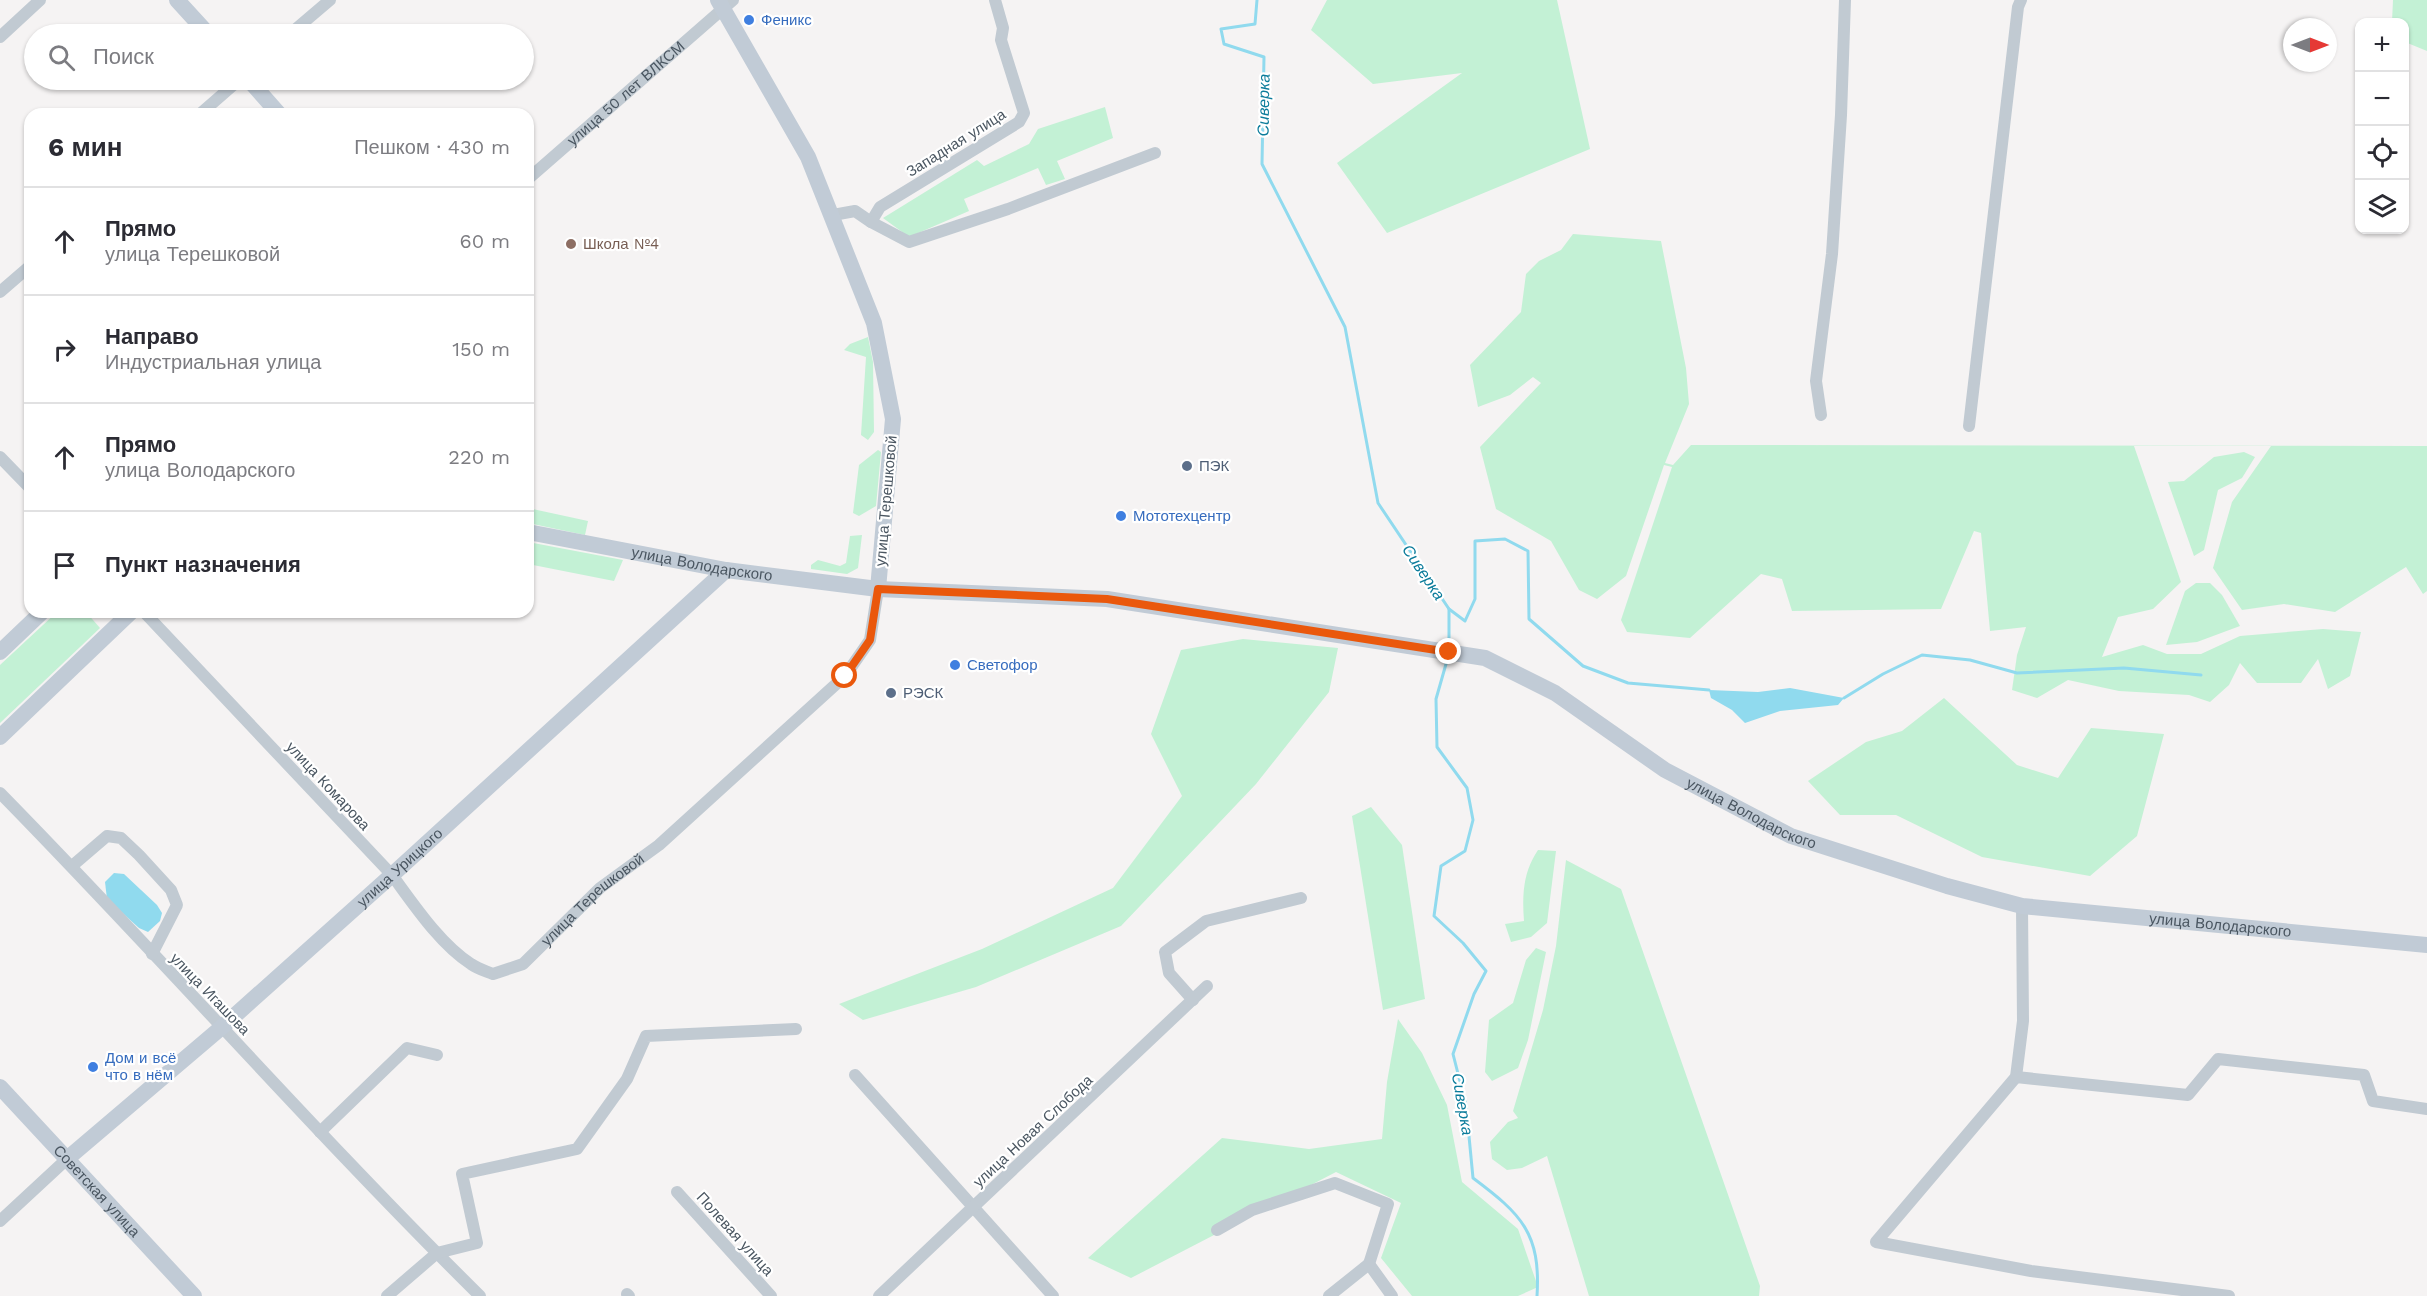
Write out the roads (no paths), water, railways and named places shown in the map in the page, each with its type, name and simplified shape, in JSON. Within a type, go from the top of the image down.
[{"type":"main road","points":[[177,0],[199,24]]},
{"type":"main road","name":"улица Терешковой","points":[[725,3],[808,157],[833,215],[874,323],[893,419],[878,589]]},
{"type":"main road","points":[[258,90],[274,108]]},
{"type":"main road","name":"улица Володарского","points":[[534,533],[726,570],[878,589],[1107,599],[1485,658],[1555,693],[1665,770],[1791,836],[1947,886],[2022,906],[2427,945]]},
{"type":"main road","name":"улица Урицкого","points":[[68,1158],[222,1027],[726,570]]},
{"type":"main road","points":[[0,652],[36,618]]},
{"type":"main road","points":[[0,737],[125,618]]},
{"type":"main road","name":"Советская улица","points":[[0,1087],[194,1296]]},
{"type":"street","points":[[0,37],[40,0]]},
{"type":"street","points":[[302,24],[330,0]]},
{"type":"street","name":"Западная улица","points":[[870,222],[880,207],[1019,122],[1024,113],[1001,40],[1003,28],[995,0]]},
{"type":"street","points":[[1821,415],[1816,381],[1832,254],[1841,115],[1845,0]]},
{"type":"street","points":[[1969,426],[2018,7],[2021,0]]},
{"type":"street","name":"улица 50 лет ВЛКСМ","points":[[534,174],[725,3]]},
{"type":"street","points":[[207,108],[228,90]]},
{"type":"street","points":[[833,215],[855,211],[870,222],[909,242],[1008,209],[1155,153]]},
{"type":"street","points":[[0,292],[24,271]]},
{"type":"street","points":[[0,457],[24,483]]},
{"type":"street","name":"улица Терешковой","points":[[493,974],[523,964],[600,888],[659,844],[845,676],[870,640],[878,589]]},
{"type":"street","name":"улица Комарова","points":[[150,618],[392,875],[420,914],[447,942],[472,965],[493,974]]},
{"type":"street","name":"улица Игашова","points":[[0,793],[72,866],[399,1215],[480,1296]]},
{"type":"street","points":[[72,866],[107,836],[122,838],[171,890],[177,905],[152,954]]},
{"type":"street","points":[[1193,1000],[1169,973],[1165,952],[1206,921],[1301,898]]},
{"type":"street","points":[[2022,906],[2023,1020],[2016,1077],[1876,1242],[2031,1271],[2229,1296]]},
{"type":"street","name":"улица Новая Слобода","points":[[879,1296],[1207,987]]},
{"type":"street","points":[[387,1296],[437,1253],[477,1243],[462,1174],[577,1149],[627,1079],[646,1036],[796,1029]]},
{"type":"street","points":[[320,1132],[407,1048],[437,1055]]},
{"type":"street","points":[[2016,1077],[2188,1095],[2218,1059],[2364,1075],[2373,1101],[2427,1109]]},
{"type":"street","points":[[855,1075],[1053,1296]]},
{"type":"street","points":[[0,1221],[68,1158]]},
{"type":"street","points":[[1217,1230],[1252,1210],[1335,1183],[1388,1204],[1369,1264],[1329,1296]]},
{"type":"street","name":"Полевая улица","points":[[677,1192],[771,1296]]},
{"type":"street","points":[[1369,1264],[1392,1296]]},
{"type":"water","points":[[1790,688],[1844,698],[1838,705],[1780,711],[1745,723],[1732,710],[1711,698],[1709,690],[1758,692]]},
{"type":"water","points":[[114,873],[124,874],[157,905],[162,913],[160,921],[148,932],[139,928],[107,899],[105,882]]},
{"type":"waterway","name":"Сиверка","points":[[1257,0],[1255,24],[1221,29],[1224,44],[1264,57],[1262,164],[1345,327],[1378,503],[1449,609],[1449,647]]},
{"type":"waterway","points":[[1449,609],[1465,621],[1475,599],[1475,541],[1505,539],[1528,551],[1529,619],[1583,666],[1628,683],[1709,690]]},
{"type":"waterway","points":[[1844,698],[1883,674],[1922,655],[1970,660],[2017,673],[2124,668],[2201,675]]},
{"type":"waterway","name":"Сиверка","points":[[1448,657],[1436,699],[1437,747],[1467,788],[1473,820],[1465,851],[1441,866],[1434,916],[1463,943],[1486,971],[1474,994],[1453,1054],[1466,1105],[1473,1178],[1504,1203],[1524,1227],[1531,1240],[1535,1256],[1537,1296]]},
{"type":"place","name":"Феникс","points":[[749,20]]},
{"type":"place","name":"Школа №4","points":[[571,244]]},
{"type":"place","name":"ПЭК","points":[[1187,466]]},
{"type":"place","name":"Мототехцентр","points":[[1121,516]]},
{"type":"place","name":"Светофор","points":[[955,665]]},
{"type":"place","name":"РЭСК","points":[[891,693]]},
{"type":"place","name":"Дом и всё что в нём","points":[[93,1067]]}]
